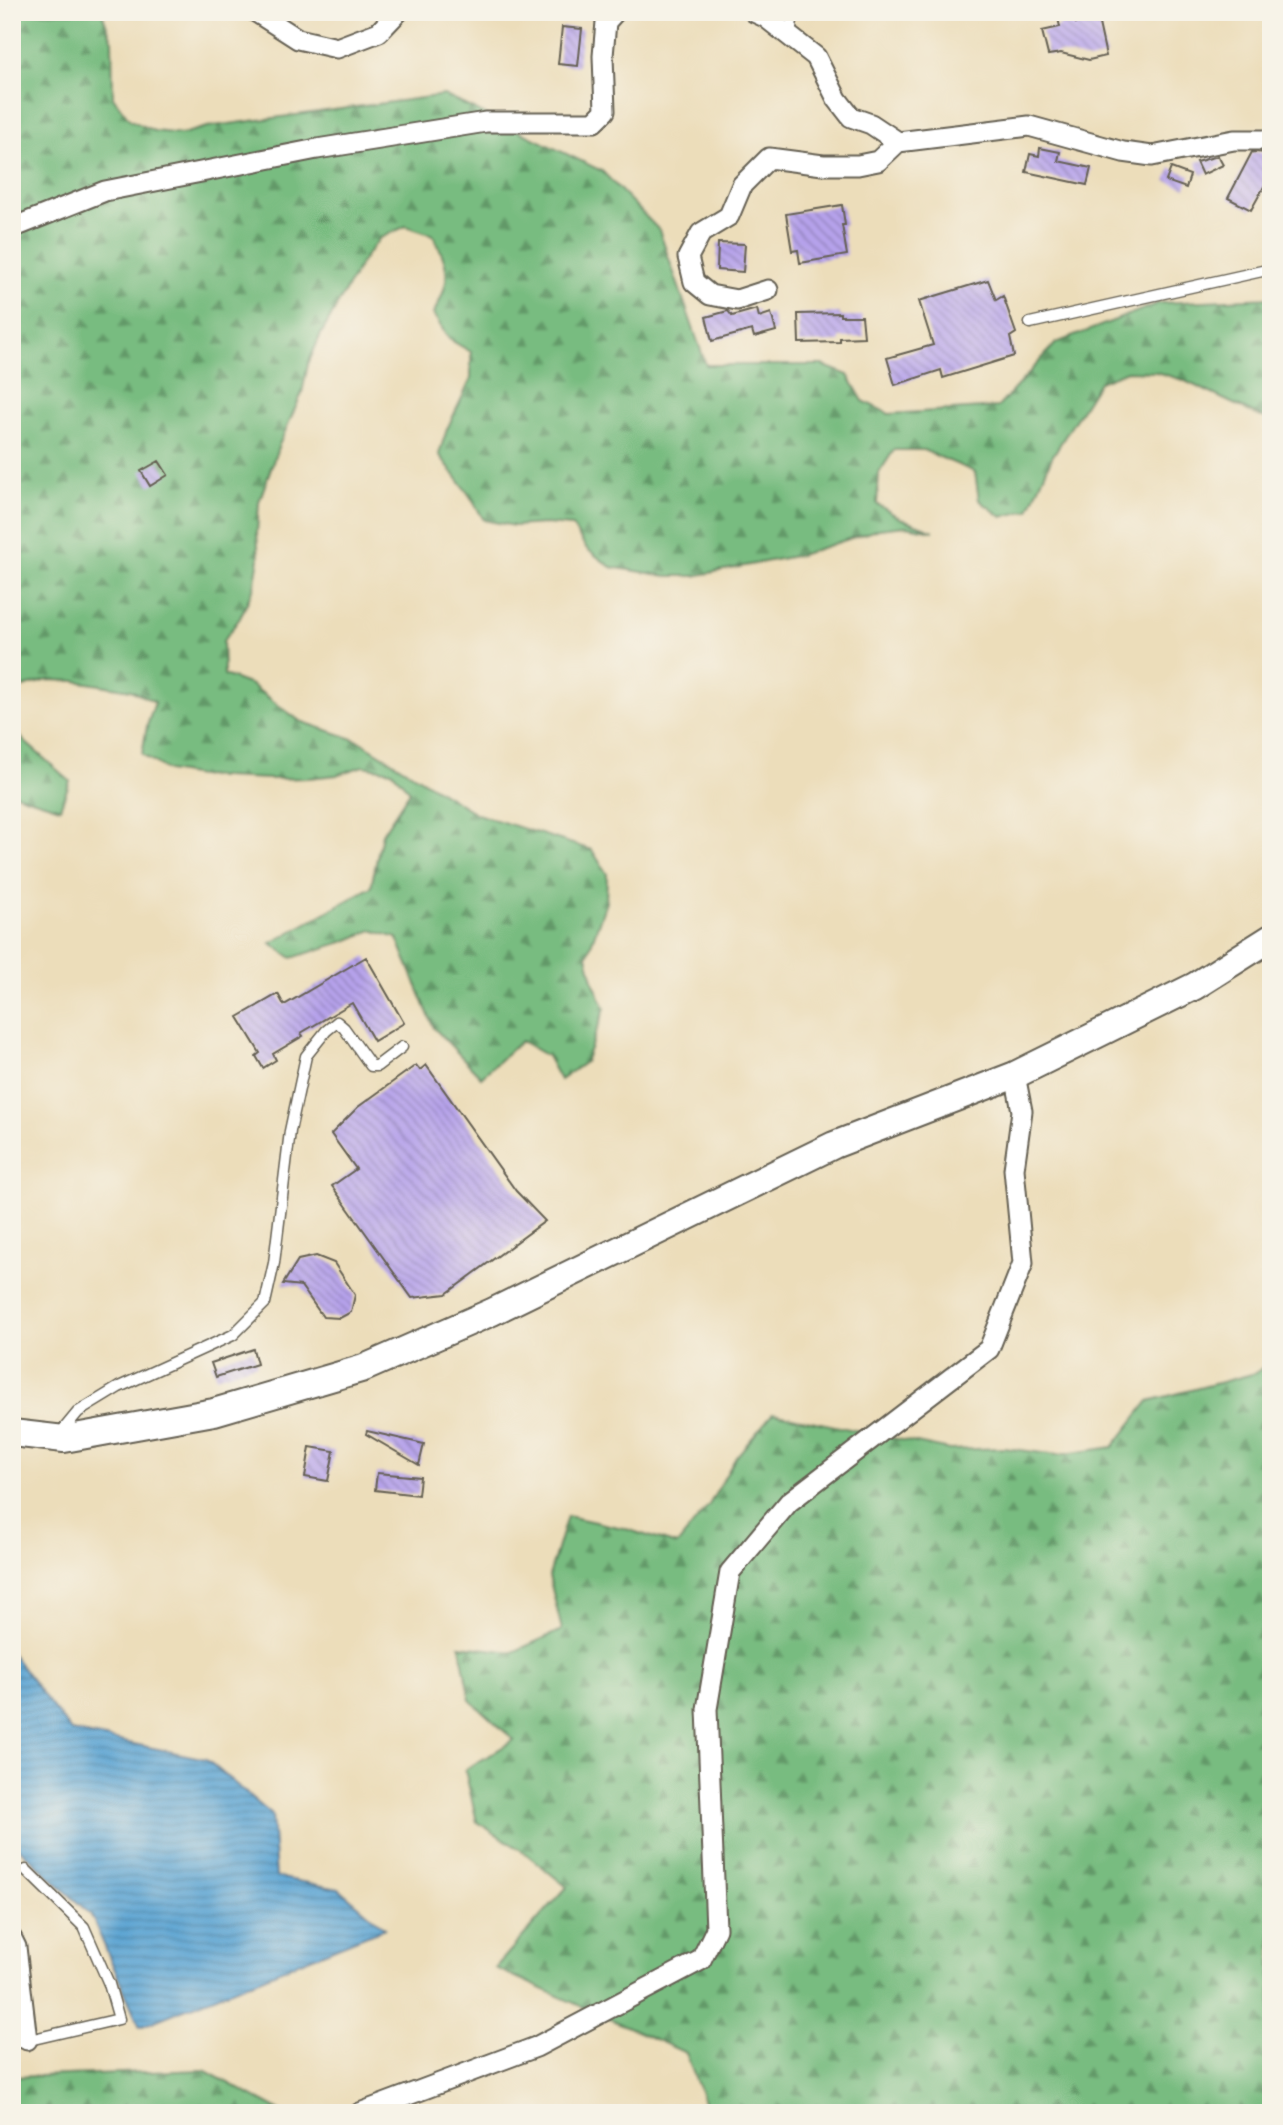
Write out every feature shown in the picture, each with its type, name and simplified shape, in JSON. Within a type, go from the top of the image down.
[{"type":"street","points":[[256,12],[298,39],[337,48],[379,32],[398,12]]},
{"type":"street","points":[[12,228],[106,191],[317,149],[486,122],[594,122],[605,111],[603,56],[606,22],[615,12]]},
{"type":"street","points":[[754,12],[765,17],[816,57],[837,99],[851,117],[871,124],[898,142]]},
{"type":"street","points":[[768,290],[737,300],[710,295],[694,282],[688,257],[701,233],[729,216],[742,186],[769,158],[822,165],[858,165],[878,161],[898,142],[1029,126],[1123,152],[1152,156],[1234,140],[1271,140]]},
{"type":"street","points":[[12,1433],[64,1438],[214,1412],[364,1368],[492,1312],[834,1145],[1015,1075],[1195,986],[1271,938]]},
{"type":"street","points":[[360,2113],[536,2047],[701,1960],[716,1929],[708,1709],[730,1572],[789,1503],[989,1349],[1023,1263],[1014,1169],[1022,1111],[1015,1075]]},
{"type":"street","points":[[12,1938],[16,1947],[20,2042]]},
{"type":"lane","points":[[790,37],[793,12]]},
{"type":"lane","points":[[1030,323],[1271,269]]},
{"type":"lane","points":[[56,1438],[78,1412],[119,1387],[233,1335],[265,1303],[274,1263],[290,1131],[306,1056],[337,1022],[371,1066],[377,1066],[402,1046]]},
{"type":"lane","points":[[20,2042],[119,2019],[109,1984],[84,1927],[26,1870]]},
{"type":"green space","points":[[12,12],[102,13],[112,40],[113,97],[130,120],[154,131],[182,134],[207,127],[444,95],[602,171],[659,230],[706,365],[822,365],[848,375],[863,401],[889,414],[998,407],[1056,343],[1159,303],[1271,298],[1271,419],[1259,416],[1183,380],[1156,372],[1127,371],[1099,382],[1052,457],[1029,510],[1002,517],[979,500],[975,472],[923,450],[894,450],[879,473],[877,504],[900,518],[934,531],[906,526],[879,529],[800,555],[694,576],[667,576],[611,567],[587,549],[572,526],[514,526],[484,520],[439,454],[447,429],[471,379],[471,352],[449,339],[433,314],[446,283],[443,257],[433,235],[406,226],[380,238],[362,261],[320,336],[308,364],[302,393],[279,445],[259,502],[259,559],[254,587],[240,618],[223,641],[224,675],[251,685],[300,721],[359,741],[477,814],[592,850],[607,874],[606,902],[587,956],[594,984],[605,1008],[585,1062],[560,1080],[547,1056],[521,1041],[481,1077],[434,1028],[397,938],[372,930],[292,958],[271,943],[371,887],[382,834],[410,791],[392,771],[363,766],[337,775],[270,779],[199,776],[168,771],[142,754],[155,702],[131,690],[75,681],[48,680],[16,689],[12,700],[12,101],[19,80],[12,51]]},
{"type":"green space","points":[[12,725],[24,741],[70,781],[60,808],[12,793]]},
{"type":"green space","points":[[1271,1360],[1271,2113],[708,2113],[686,2053],[495,1968],[567,1887],[524,1852],[477,1822],[465,1770],[514,1740],[470,1700],[460,1646],[513,1652],[562,1630],[549,1576],[567,1516],[623,1528],[677,1545],[709,1505],[736,1457],[773,1413],[950,1450],[1004,1448],[1058,1455],[1113,1447],[1149,1401],[1256,1373]]},
{"type":"green space","points":[[204,2070],[284,2113],[12,2113],[12,2077]]},
{"type":"water","points":[[12,1654],[71,1731],[206,1759],[272,1815],[276,1877],[339,1889],[385,1928],[140,2027],[91,1915],[12,1839]]},
{"type":"building","points":[[1074,14],[1076,23],[1098,19],[1106,56],[1089,60],[1061,53],[1048,55],[1042,31],[1060,27],[1058,18]]},
{"type":"building","points":[[562,27],[582,29],[578,66],[558,64]]},
{"type":"building","points":[[1040,148],[1060,152],[1058,161],[1091,168],[1087,185],[1026,172],[1030,154],[1039,156]]},
{"type":"building","points":[[1252,152],[1271,153],[1271,174],[1251,210],[1228,198]]},
{"type":"building","points":[[1218,156],[1223,165],[1202,175],[1196,162]]},
{"type":"building","points":[[1171,168],[1190,175],[1186,188],[1166,181]]},
{"type":"building","points":[[842,205],[847,255],[800,263],[798,250],[792,251],[786,214]]},
{"type":"building","points":[[718,243],[745,244],[743,272],[717,270]]},
{"type":"building","points":[[988,280],[996,300],[1003,296],[1016,333],[1010,337],[1014,356],[943,378],[941,370],[895,385],[887,358],[933,345],[919,301]]},
{"type":"building","points":[[757,309],[759,317],[771,313],[776,331],[754,337],[752,330],[712,341],[706,317],[728,311],[732,316]]},
{"type":"building","points":[[840,313],[840,316],[862,316],[864,337],[840,338],[840,342],[799,343],[798,314]]},
{"type":"building","points":[[159,461],[168,475],[150,486],[141,471]]},
{"type":"building","points":[[366,957],[404,1023],[374,1041],[352,1003],[301,1033],[303,1036],[273,1054],[276,1060],[263,1068],[256,1056],[260,1053],[238,1017],[278,994],[284,1005]]},
{"type":"building","points":[[416,1065],[420,1070],[426,1065],[516,1191],[545,1221],[446,1294],[412,1298],[332,1186],[356,1169],[331,1134],[358,1107]]},
{"type":"building","points":[[316,1256],[334,1263],[355,1295],[351,1312],[340,1318],[323,1317],[301,1286],[283,1284],[298,1260]]},
{"type":"building","points":[[253,1349],[257,1364],[216,1377],[211,1363]]},
{"type":"building","points":[[367,1431],[424,1444],[419,1465],[366,1434]]},
{"type":"building","points":[[310,1447],[334,1451],[328,1481],[305,1477]]},
{"type":"building","points":[[377,1473],[420,1477],[418,1495],[375,1490]]}]
